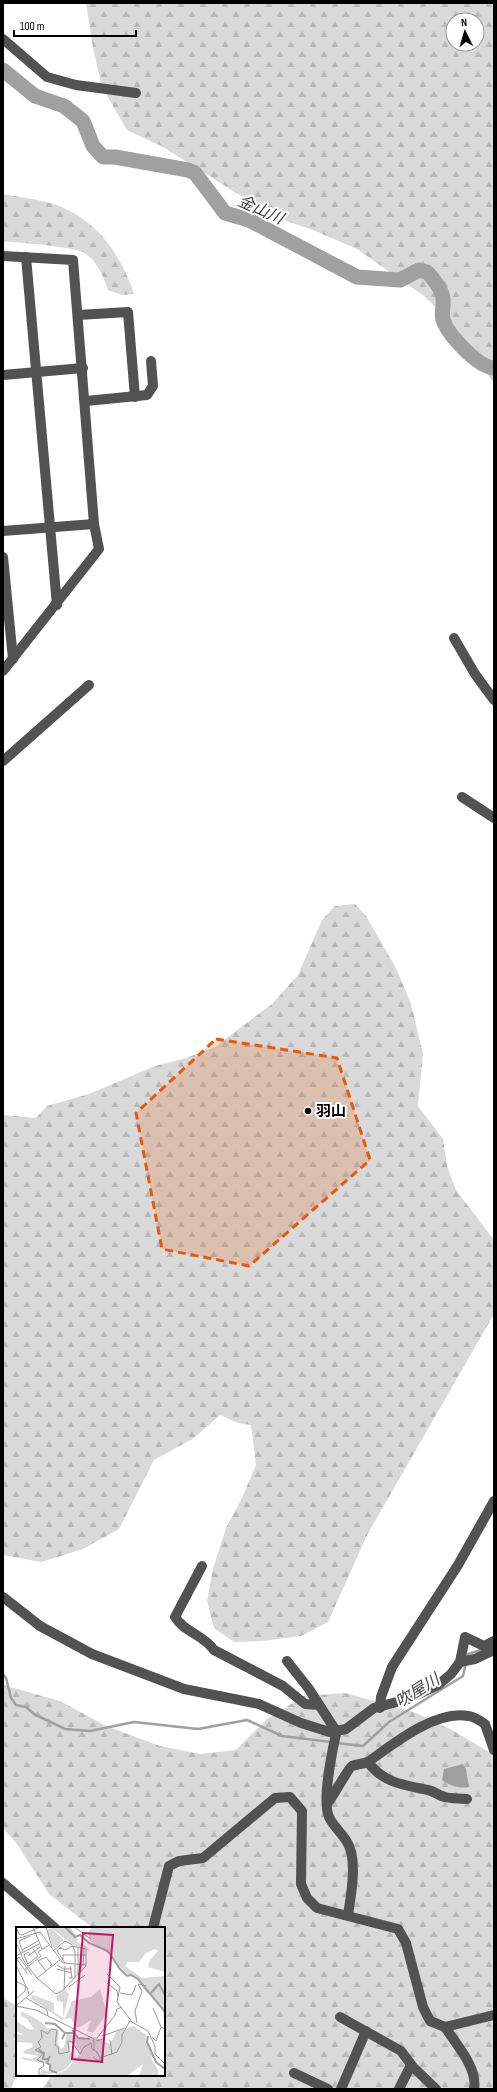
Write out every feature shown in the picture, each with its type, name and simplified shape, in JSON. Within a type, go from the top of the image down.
[{"type":"street","points":[[3,39],[47,77],[76,85],[136,93]]},
{"type":"street","points":[[3,256],[73,260],[86,402],[94,524],[99,550],[57,605],[3,671]]},
{"type":"street","points":[[26,257],[57,605]]},
{"type":"street","points":[[78,315],[128,312],[135,398]]},
{"type":"street","points":[[86,402],[135,398],[147,395],[153,386],[151,361]]},
{"type":"street","points":[[3,375],[83,368]]},
{"type":"street","points":[[3,531],[94,524]]},
{"type":"street","points":[[3,557],[13,659]]},
{"type":"street","points":[[454,638],[475,674],[494,700]]},
{"type":"street","points":[[3,761],[89,684]]},
{"type":"street","points":[[462,797],[494,818]]},
{"type":"street","points":[[380,1708],[381,1697],[392,1667],[458,1565],[494,1502]]},
{"type":"street","points":[[202,1566],[175,1617],[179,1623],[208,1640],[214,1650],[283,1686],[305,1704],[319,1705]]},
{"type":"street","points":[[3,1597],[40,1626],[92,1654],[184,1689],[259,1704],[301,1723],[336,1733],[346,1729],[374,1708],[380,1708],[428,1691],[444,1680],[460,1662],[465,1637],[484,1646],[494,1641]]},
{"type":"street","points":[[460,1662],[476,1659],[494,1650]]},
{"type":"street","points":[[287,1661],[309,1689],[336,1733],[327,1804],[329,1816],[348,1843],[352,1852],[352,1885],[348,1915]]},
{"type":"street","points":[[327,1804],[335,1796],[347,1770],[352,1766],[368,1762],[424,1726],[448,1716],[469,1716],[485,1724],[494,1750]]},
{"type":"street","points":[[368,1762],[376,1773],[388,1780],[430,1790],[445,1797],[467,1799]]},
{"type":"street","points":[[153,1927],[169,1866],[179,1861],[203,1858],[275,1798],[283,1796],[290,1797],[302,1811],[301,1884],[307,1898],[317,1908],[348,1915],[398,1930],[406,1943],[423,2007],[430,2021],[445,2027],[466,2058],[474,2078],[474,2089]]},
{"type":"street","points":[[3,1883],[54,1927]]},
{"type":"street","points":[[445,2027],[494,2014]]},
{"type":"street","points":[[340,2017],[401,2051],[411,2065],[436,2089]]},
{"type":"street","points":[[341,2089],[366,2031]]},
{"type":"street","points":[[399,2089],[411,2065]]},
{"type":"street","points":[[294,2073],[328,2089]]},
{"type":"highlighted area","points":[[216,1039],[337,1058],[370,1160],[249,1266],[162,1249],[136,1113]]},
{"type":"green space","points":[[86,3],[494,3],[494,383],[439,310],[424,296],[357,249],[313,230],[275,217],[163,147],[127,130],[102,87],[93,48]]},
{"type":"green space","points":[[3,194],[53,204],[68,210],[91,225],[109,245],[117,257],[124,269],[134,294],[122,295],[108,290],[97,266],[86,254],[80,251],[60,247],[3,241]]},
{"type":"green space","points":[[355,904],[366,916],[396,968],[411,1004],[423,1054],[418,1106],[443,1139],[447,1166],[456,1190],[494,1240],[494,1314],[367,1535],[328,1622],[301,1636],[263,1641],[234,1642],[214,1628],[207,1601],[213,1569],[226,1528],[242,1498],[256,1465],[251,1425],[238,1423],[220,1415],[194,1438],[154,1460],[119,1529],[83,1549],[41,1562],[3,1555],[3,1115],[36,1118],[47,1106],[89,1094],[155,1066],[186,1058],[215,1047],[272,1004],[298,975],[322,920],[335,906]]},
{"type":"green space","points":[[3,1685],[60,1701],[106,1726],[160,1746],[200,1754],[236,1750],[266,1720],[304,1696],[345,1693],[414,1712],[452,1730],[494,1755],[494,2089],[42,2089],[51,2076],[165,2076],[165,1927],[92,1927],[49,1894],[17,1844],[3,1828]]},
{"type":"green space","points":[[3,1998],[16,2005],[16,2076],[11,2089],[3,2089]]},
{"type":"shaded area","points":[[463,1764],[466,1769],[469,1787],[462,1788],[448,1784],[442,1780],[444,1769]]},
{"type":"waterway","name":"金山川","points":[[3,70],[35,96],[64,106],[83,121],[93,146],[103,157],[115,157],[188,170],[195,173],[225,213],[249,220],[357,277],[400,280],[419,270],[427,272],[441,291],[443,301],[442,318],[451,334],[472,356],[487,366],[494,368]]},
{"type":"waterway","name":"吹屋川","points":[[467,1658],[468,1654],[484,1649]]},
{"type":"waterway","name":"吹屋川","points":[[336,1743],[363,1746],[389,1722],[463,1676],[466,1663]]},
{"type":"waterway","points":[[3,1674],[6,1678],[11,1698],[16,1705],[26,1707],[34,1714],[65,1729],[90,1731],[134,1722],[198,1729],[247,1720],[282,1736],[331,1742]]},
{"type":"place","name":"羽山","points":[[308,1111]]}]
